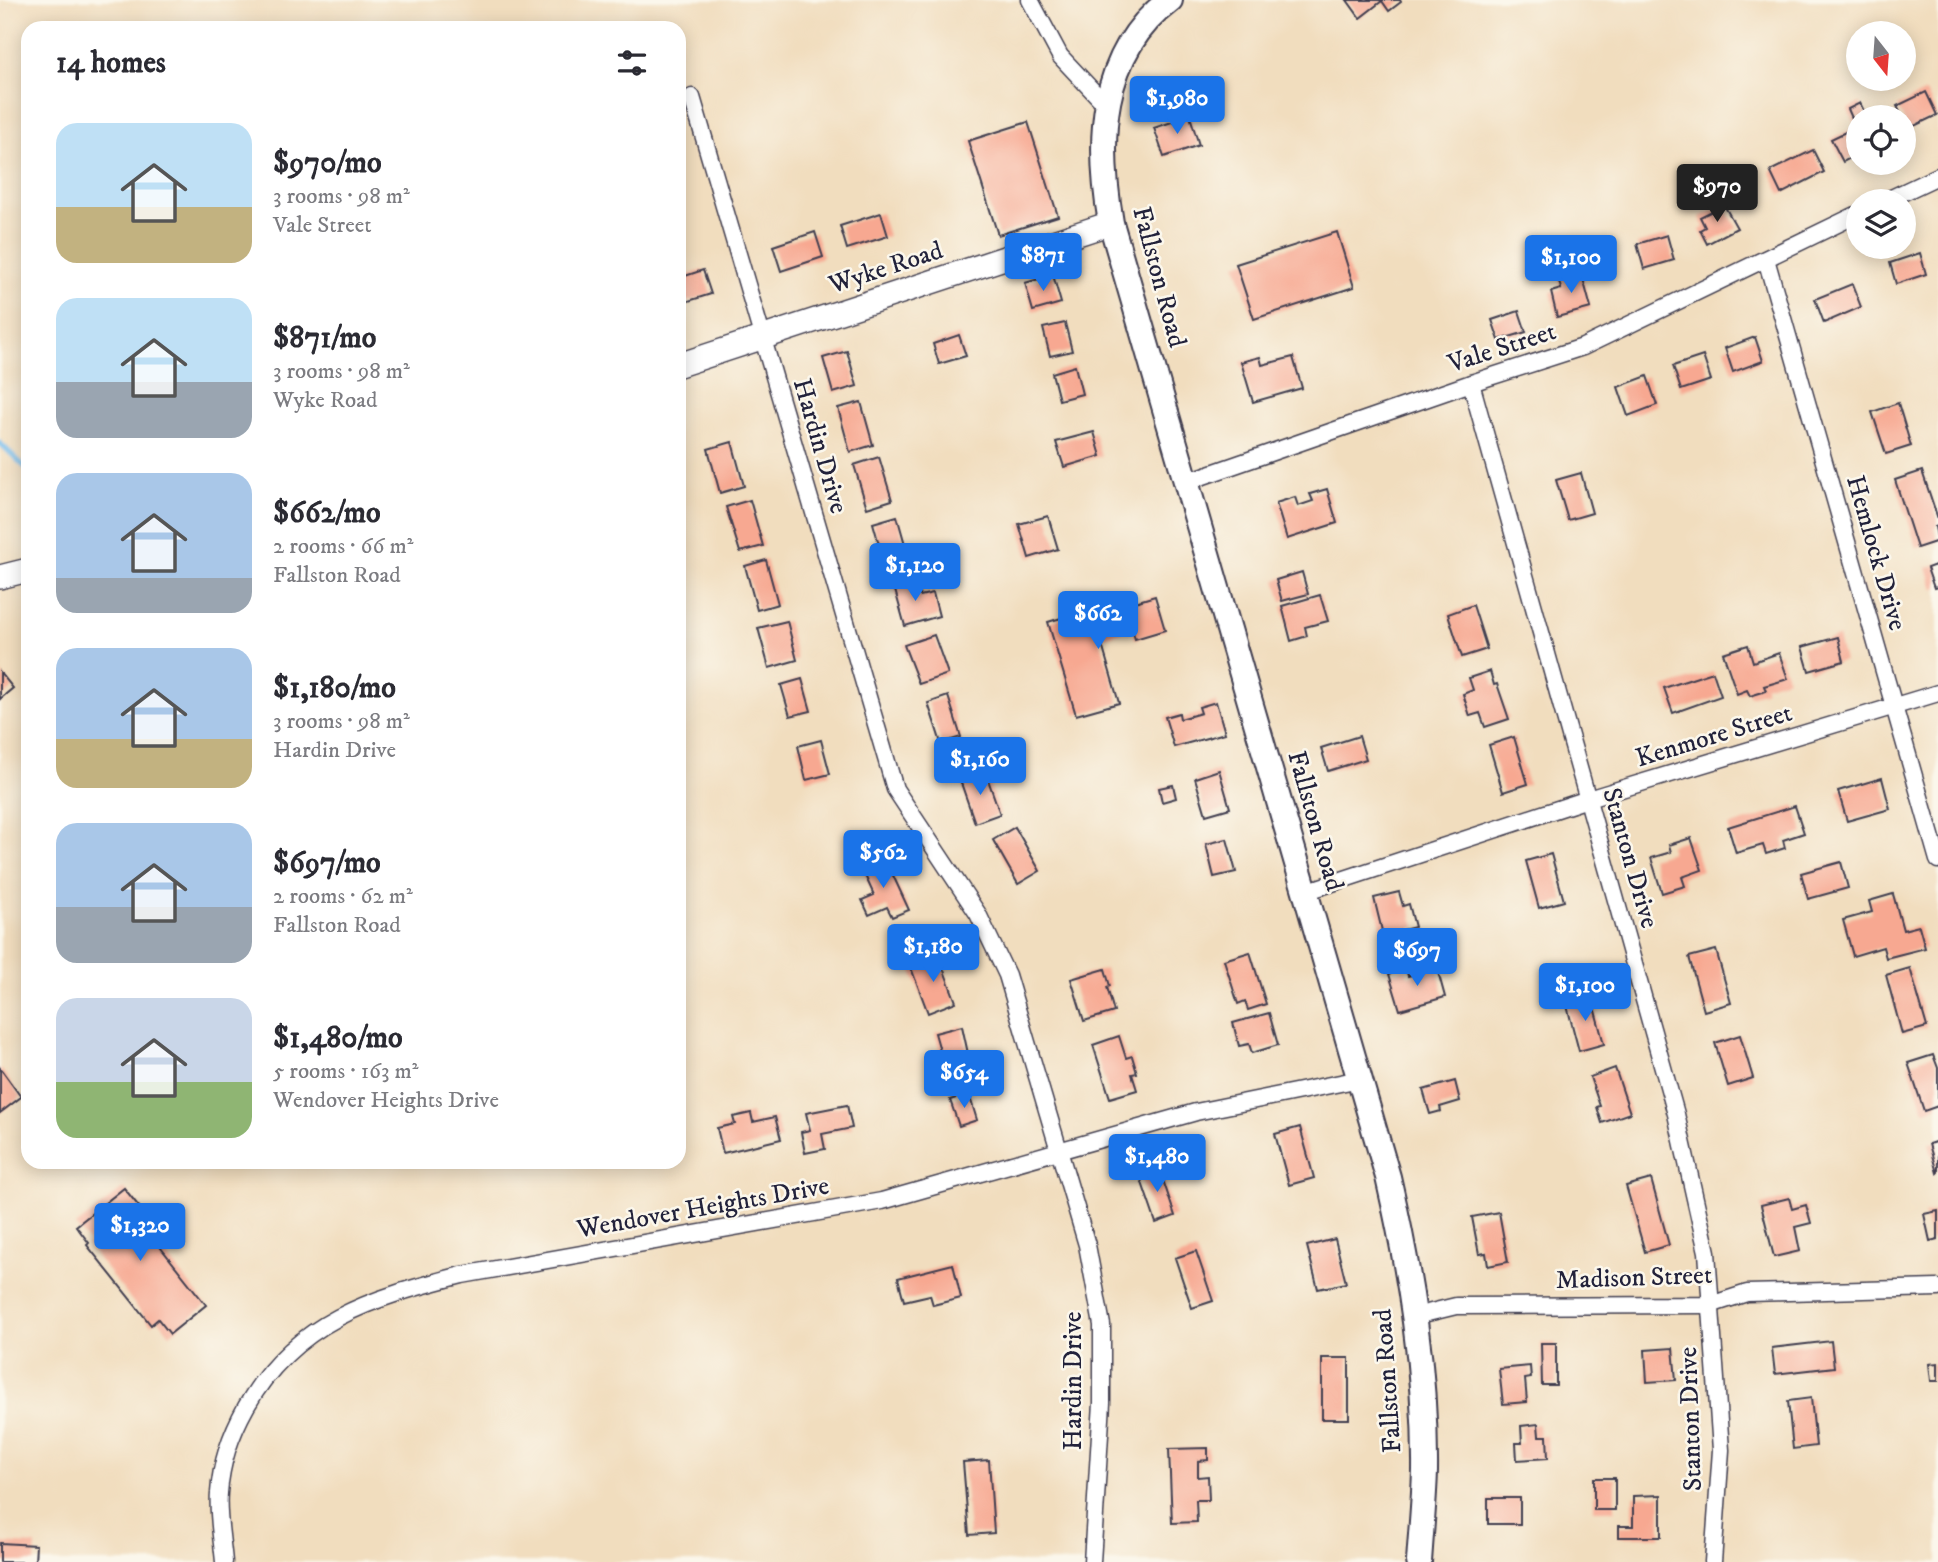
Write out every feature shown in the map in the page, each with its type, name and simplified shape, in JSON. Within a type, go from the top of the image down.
[{"type":"main road","name":"Fallston Road","points":[[1170,0],[1149,18],[1124,51],[1106,105],[1102,138],[1103,167],[1111,223],[1388,1177],[1415,1316],[1423,1407],[1425,1469],[1419,1562]]},
{"type":"main road","name":"Wyke Road","points":[[686,363],[1111,223]]},
{"type":"main road","points":[[0,576],[21,572]]},
{"type":"street","points":[[1030,0],[1060,56],[1106,105]]},
{"type":"street","name":"Hardin Drive","points":[[692,97],[895,789],[978,914],[1007,975],[1087,1245],[1102,1325],[1102,1403],[1092,1562]]},
{"type":"street","points":[[1910,189],[1938,176]]},
{"type":"street","name":"Vale Street","points":[[1186,482],[1583,347],[1846,220]]},
{"type":"street","name":"Hemlock Drive","points":[[1766,259],[1938,860]]},
{"type":"street","name":"Stanton Drive","points":[[1471,383],[1676,1114],[1709,1259],[1721,1450],[1713,1562]]},
{"type":"street","name":"Kenmore Street","points":[[1305,892],[1588,799],[1938,693]]},
{"type":"street","name":"Wendover Heights Drive","points":[[224,1562],[219,1494],[223,1468],[239,1420],[273,1366],[321,1326],[354,1309],[400,1291],[462,1275],[882,1201],[1196,1112],[1360,1079]]},
{"type":"street","name":"Madison Street","points":[[1415,1316],[1456,1307],[1710,1305],[1746,1293],[1938,1288]]},
{"type":"building","points":[[1347,0],[1400,0],[1401,2],[1389,11],[1382,1],[1360,18]]},
{"type":"building","points":[[1926,92],[1937,115],[1916,125],[1916,105],[1899,105]]},
{"type":"building","points":[[1190,116],[1199,145],[1164,157],[1154,128]]},
{"type":"building","points":[[1028,122],[1058,216],[998,235],[968,141]]},
{"type":"building","points":[[1846,132],[1846,160],[1843,162],[1831,139]]},
{"type":"building","points":[[1813,150],[1824,172],[1781,194],[1770,171]]},
{"type":"building","points":[[1724,205],[1737,228],[1707,244],[1700,230],[1705,227],[1700,217]]},
{"type":"building","points":[[881,213],[888,236],[847,249],[840,226]]},
{"type":"building","points":[[815,232],[823,257],[781,271],[773,246]]},
{"type":"building","points":[[1337,232],[1354,287],[1254,319],[1236,264]]},
{"type":"building","points":[[1667,235],[1674,260],[1644,269],[1637,244]]},
{"type":"building","points":[[1920,253],[1926,274],[1896,284],[1890,263],[1902,259],[1916,259],[1916,254]]},
{"type":"building","points":[[703,270],[711,294],[686,302],[686,276]]},
{"type":"building","points":[[1581,271],[1591,308],[1557,317],[1551,292],[1561,289],[1558,277]]},
{"type":"building","points":[[1053,275],[1061,303],[1033,311],[1025,283]]},
{"type":"building","points":[[1852,284],[1861,307],[1824,323],[1815,299]]},
{"type":"building","points":[[1519,311],[1526,332],[1499,340],[1492,320]]},
{"type":"building","points":[[1065,323],[1072,351],[1050,356],[1043,328]]},
{"type":"building","points":[[959,335],[966,356],[939,364],[933,344]]},
{"type":"building","points":[[1755,337],[1763,361],[1733,372],[1725,348]]},
{"type":"building","points":[[847,351],[857,386],[833,393],[823,358]]},
{"type":"building","points":[[1703,356],[1711,380],[1681,390],[1673,366]]},
{"type":"building","points":[[1260,357],[1262,365],[1293,357],[1302,388],[1253,402],[1241,362]]},
{"type":"building","points":[[1075,366],[1082,394],[1059,400],[1052,373]]},
{"type":"building","points":[[1647,376],[1657,405],[1628,416],[1618,387]]},
{"type":"building","points":[[861,402],[873,445],[850,452],[838,408]]},
{"type":"building","points":[[1898,403],[1911,446],[1886,454],[1872,412]]},
{"type":"building","points":[[1094,432],[1101,456],[1064,467],[1056,442]]},
{"type":"building","points":[[732,442],[744,486],[720,493],[708,449]]},
{"type":"building","points":[[879,457],[892,500],[867,508],[854,465]]},
{"type":"building","points":[[1922,471],[1938,519],[1938,526],[1935,527],[1938,541],[1917,548],[1895,480]]},
{"type":"building","points":[[1581,473],[1592,513],[1568,520],[1556,480]]},
{"type":"building","points":[[1327,489],[1337,523],[1287,539],[1276,503],[1295,497],[1298,506],[1313,501],[1310,494]]},
{"type":"building","points":[[750,500],[763,546],[740,552],[726,507]]},
{"type":"building","points":[[897,516],[910,562],[886,569],[873,523]]},
{"type":"building","points":[[1048,516],[1058,549],[1029,558],[1019,524]]},
{"type":"building","points":[[766,560],[778,604],[757,610],[745,566]]},
{"type":"building","points":[[1938,564],[1938,587],[1934,588],[1927,568]]},
{"type":"building","points":[[1302,572],[1308,594],[1282,601],[1276,580]]},
{"type":"building","points":[[915,577],[920,596],[933,593],[939,616],[905,626],[893,583]]},
{"type":"building","points":[[1320,595],[1328,621],[1305,627],[1307,636],[1291,641],[1282,606]]},
{"type":"building","points":[[1155,596],[1165,630],[1135,639],[1132,629],[1100,638],[1119,703],[1076,715],[1048,622],[1091,609],[1095,624],[1125,615],[1122,606]]},
{"type":"building","points":[[1473,605],[1487,649],[1462,657],[1448,614]]},
{"type":"building","points":[[787,621],[797,660],[769,668],[758,628]]},
{"type":"building","points":[[934,635],[948,674],[919,684],[904,645]]},
{"type":"building","points":[[1838,637],[1844,661],[1809,671],[1802,647]]},
{"type":"building","points":[[1748,645],[1753,662],[1779,653],[1788,679],[1764,686],[1766,691],[1750,696],[1747,690],[1737,694],[1723,653]]},
{"type":"building","points":[[1490,671],[1509,719],[1485,727],[1480,713],[1470,716],[1463,694],[1473,690],[1469,678]]},
{"type":"building","points":[[0,672],[13,688],[0,699]]},
{"type":"building","points":[[1713,672],[1721,696],[1673,713],[1664,688]]},
{"type":"building","points":[[802,679],[811,711],[790,716],[781,685]]},
{"type":"building","points":[[948,696],[961,737],[941,743],[928,703]]},
{"type":"building","points":[[1216,702],[1225,733],[1174,747],[1165,717],[1179,713],[1180,719],[1201,713],[1199,707]]},
{"type":"building","points":[[1359,736],[1366,759],[1328,771],[1321,748]]},
{"type":"building","points":[[1514,737],[1528,784],[1503,792],[1489,745]]},
{"type":"building","points":[[821,740],[830,774],[806,780],[798,746]]},
{"type":"building","points":[[1219,770],[1230,808],[1206,815],[1195,778]]},
{"type":"building","points":[[985,771],[1000,814],[975,823],[960,780]]},
{"type":"building","points":[[1882,778],[1890,809],[1847,821],[1838,791]]},
{"type":"building","points":[[1173,785],[1176,798],[1162,802],[1159,788]]},
{"type":"building","points":[[1795,806],[1804,833],[1783,840],[1785,848],[1766,854],[1763,845],[1736,853],[1728,827]]},
{"type":"building","points":[[1015,827],[1040,871],[1018,884],[993,840]]},
{"type":"building","points":[[1691,838],[1702,870],[1682,877],[1685,886],[1662,893],[1651,858],[1671,852],[1669,845]]},
{"type":"building","points":[[1227,839],[1236,872],[1214,877],[1206,844]]},
{"type":"building","points":[[1551,854],[1564,901],[1539,908],[1526,861]]},
{"type":"building","points":[[885,858],[909,910],[892,917],[887,907],[869,915],[862,900],[874,895],[862,869]]},
{"type":"building","points":[[1841,862],[1848,888],[1808,899],[1801,873]]},
{"type":"building","points":[[1399,892],[1403,906],[1409,904],[1415,927],[1383,935],[1374,898]]},
{"type":"building","points":[[1893,894],[1903,930],[1919,926],[1925,948],[1886,958],[1883,947],[1853,956],[1843,920],[1872,912],[1869,901]]},
{"type":"building","points":[[1716,950],[1731,1003],[1704,1011],[1689,957]]},
{"type":"building","points":[[1250,952],[1266,1004],[1248,1010],[1245,1001],[1238,1004],[1224,960]]},
{"type":"building","points":[[938,955],[956,1002],[928,1013],[910,965]]},
{"type":"building","points":[[1437,968],[1445,997],[1400,1010],[1389,974],[1406,969],[1408,976]]},
{"type":"building","points":[[1910,968],[1927,1027],[1902,1034],[1886,975]]},
{"type":"building","points":[[1105,969],[1114,1012],[1084,1021],[1071,979]]},
{"type":"building","points":[[1591,996],[1604,1044],[1579,1051],[1566,1002]]},
{"type":"building","points":[[1269,1013],[1278,1045],[1252,1053],[1249,1044],[1239,1046],[1233,1023]]},
{"type":"building","points":[[962,1026],[972,1072],[948,1079],[935,1033]]},
{"type":"building","points":[[1740,1035],[1753,1078],[1728,1086],[1715,1043]]},
{"type":"building","points":[[1119,1036],[1126,1058],[1132,1056],[1137,1073],[1132,1074],[1137,1090],[1110,1098],[1093,1045]]},
{"type":"building","points":[[1933,1055],[1938,1068],[1938,1106],[1924,1111],[1908,1063]]},
{"type":"building","points":[[0,1068],[21,1097],[0,1113]]},
{"type":"building","points":[[1615,1068],[1630,1113],[1602,1123],[1597,1107],[1600,1106],[1590,1077]]},
{"type":"building","points":[[1455,1081],[1460,1101],[1440,1107],[1441,1111],[1430,1114],[1423,1090]]},
{"type":"building","points":[[969,1094],[977,1120],[959,1126],[950,1100]]},
{"type":"building","points":[[847,1105],[852,1128],[822,1134],[825,1149],[805,1153],[801,1132],[810,1130],[806,1113]]},
{"type":"building","points":[[751,1113],[753,1122],[775,1117],[781,1139],[723,1153],[717,1128],[735,1124],[733,1117]]},
{"type":"building","points":[[1300,1127],[1314,1178],[1289,1185],[1275,1134]]},
{"type":"building","points":[[1938,1141],[1938,1172],[1937,1173],[1929,1144]]},
{"type":"building","points":[[1158,1165],[1175,1216],[1156,1223],[1138,1171]]},
{"type":"building","points":[[1651,1179],[1669,1245],[1645,1252],[1626,1186]]},
{"type":"building","points":[[124,1188],[149,1219],[142,1224],[206,1305],[170,1334],[158,1319],[151,1325],[87,1245],[89,1243],[76,1226]]},
{"type":"building","points":[[1789,1198],[1792,1209],[1806,1205],[1811,1223],[1795,1227],[1800,1251],[1774,1257],[1761,1205]]},
{"type":"building","points":[[1938,1211],[1938,1239],[1930,1241],[1924,1214]]},
{"type":"building","points":[[1499,1212],[1508,1262],[1488,1266],[1486,1253],[1479,1254],[1472,1217]]},
{"type":"building","points":[[1335,1239],[1346,1283],[1318,1289],[1307,1246]]},
{"type":"building","points":[[1196,1251],[1213,1301],[1192,1308],[1175,1258]]},
{"type":"building","points":[[953,1264],[961,1298],[933,1305],[930,1295],[904,1301],[898,1278]]},
{"type":"building","points":[[1831,1341],[1834,1367],[1775,1374],[1772,1348]]},
{"type":"building","points":[[1541,1343],[1556,1343],[1556,1385],[1542,1385]]},
{"type":"building","points":[[1673,1348],[1676,1380],[1647,1382],[1645,1350]]},
{"type":"building","points":[[1322,1358],[1349,1358],[1349,1419],[1322,1419]]},
{"type":"building","points":[[1938,1363],[1938,1381],[1931,1381],[1929,1364]]},
{"type":"building","points":[[1530,1366],[1531,1378],[1525,1379],[1527,1402],[1503,1404],[1499,1369]]},
{"type":"building","points":[[1811,1398],[1816,1446],[1793,1449],[1788,1401]]},
{"type":"building","points":[[1538,1424],[1539,1436],[1547,1436],[1548,1458],[1517,1460],[1516,1443],[1522,1443],[1521,1426]]},
{"type":"building","points":[[1208,1448],[1208,1460],[1198,1461],[1198,1477],[1208,1476],[1209,1500],[1196,1500],[1197,1522],[1172,1523],[1169,1449]]},
{"type":"building","points":[[989,1460],[994,1533],[969,1535],[963,1462]]},
{"type":"building","points":[[1594,1478],[1615,1478],[1615,1510],[1594,1510]]},
{"type":"building","points":[[1661,1495],[1661,1537],[1619,1537],[1619,1526],[1633,1526],[1633,1496]]},
{"type":"building","points":[[1488,1498],[1520,1498],[1520,1524],[1488,1524]]},
{"type":"building","points":[[0,1543],[36,1545],[35,1562],[0,1562]]},
{"type":"waterway","points":[[0,443],[21,463]]}]
